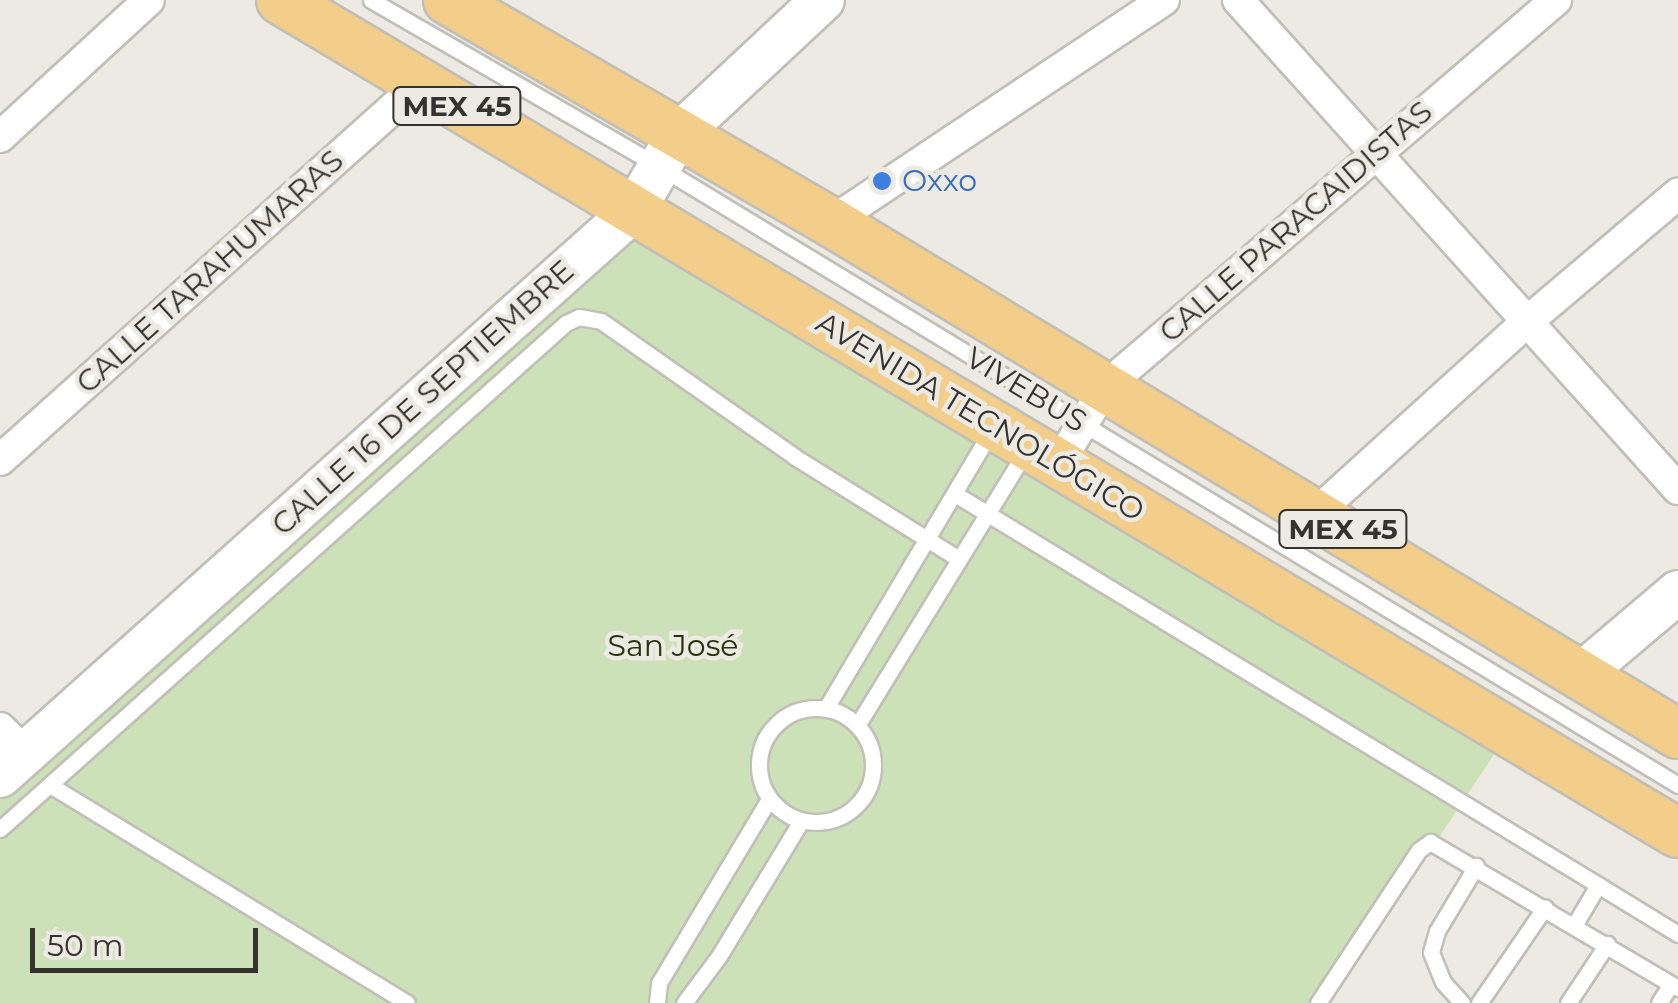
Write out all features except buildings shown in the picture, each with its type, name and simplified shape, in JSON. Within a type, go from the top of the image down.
[{"type":"main road","name":"AVENIDA TECNOLÓGICO","points":[[281,0],[634,210],[1054,429],[1678,833]]},
{"type":"main road","name":"AVENIDA TECNOLÓGICO","points":[[448,0],[668,151],[830,222],[1054,429],[1316,512],[1678,734]]},
{"type":"main road","name":"CALLE 16 DE SEPTIEMBRE","points":[[19,760],[634,210],[668,151],[823,0]]},
{"type":"main road","points":[[1579,676],[1678,592]]},
{"type":"street","points":[[0,137],[150,0]]},
{"type":"street","points":[[830,222],[1164,0]]},
{"type":"street","points":[[1238,0],[1678,489]]},
{"type":"street","name":"CALLE PARACAIDISTAS","points":[[1054,429],[1556,0]]},
{"type":"street","name":"CALLE TARAHUMARAS","points":[[0,460],[420,84]]},
{"type":"street","points":[[1316,512],[1528,321],[1678,194]]},
{"type":"lane","name":"VIVEBUS","points":[[371,0],[668,151],[1054,429],[1678,785]]},
{"type":"lane","points":[[0,829],[19,760],[566,323],[579,317],[601,321],[795,457],[960,560]]},
{"type":"lane","points":[[826,708],[955,494],[1054,429]]},
{"type":"lane","points":[[858,724],[987,514],[1054,429]]},
{"type":"lane","points":[[955,494],[1678,934]]},
{"type":"lane","points":[[826,708],[858,724],[871,746],[874,770],[866,794],[850,812],[826,822],[801,821],[770,799],[760,778],[759,756],[767,734],[793,713],[826,708]]},
{"type":"lane","points":[[19,760],[407,1003]]},
{"type":"lane","points":[[657,1003],[659,982],[770,799]]},
{"type":"lane","points":[[684,1003],[720,956],[801,821]]},
{"type":"lane","points":[[1318,1003],[1424,844],[1437,842],[1675,986],[1659,1003]]},
{"type":"lane","points":[[1462,1003],[1435,969],[1432,944],[1476,866]]},
{"type":"lane","points":[[1574,924],[1598,885]]},
{"type":"lane","points":[[1478,1003],[1545,907]]},
{"type":"lane","points":[[1568,1003],[1607,944]]},
{"type":"green space","name":"San José","points":[[634,210],[1509,732],[1329,1003],[0,1003],[0,764]]},
{"type":"place","name":"Oxxo","points":[[882,181]]}]
